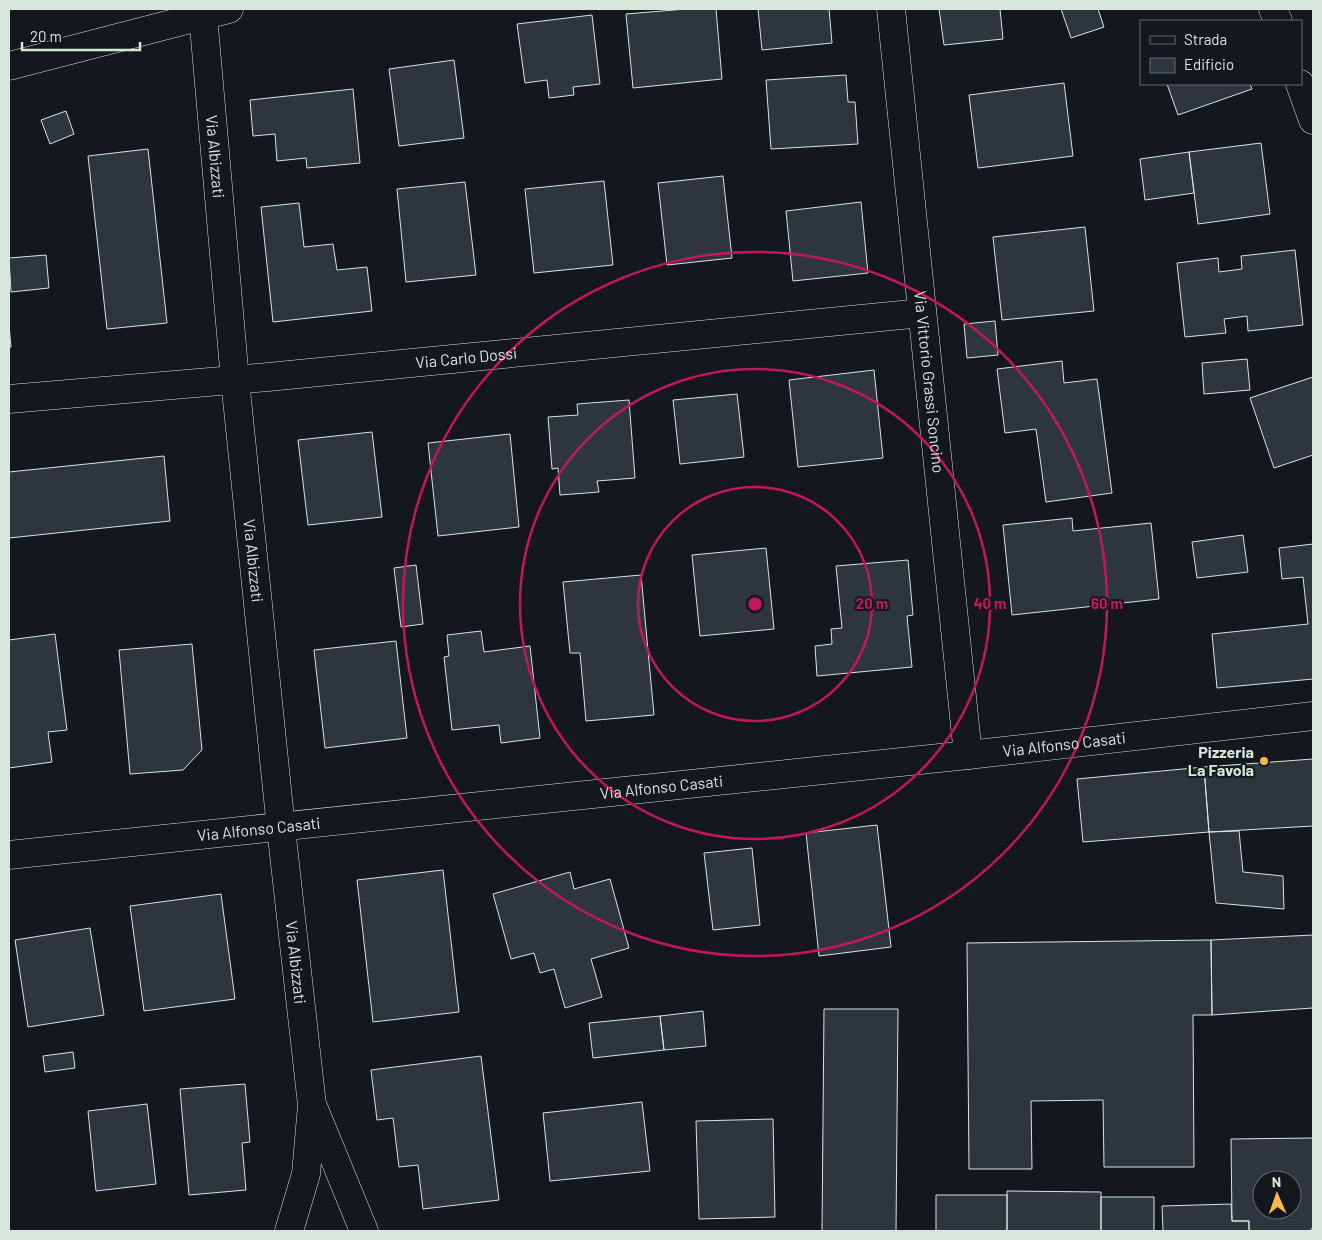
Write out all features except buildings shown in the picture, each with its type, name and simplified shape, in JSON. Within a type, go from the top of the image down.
[{"type":"street","points":[[9,66],[229,9]]},
{"type":"street","name":"Via Vittorio Grassi Soncino","points":[[891,9],[968,755]]},
{"type":"street","name":"Via Albizzati","points":[[203,15],[235,380],[281,828],[312,1105],[306,1174],[289,1231]]},
{"type":"street","points":[[1300,85],[1313,120]]},
{"type":"street","name":"Via Carlo Dossi","points":[[9,399],[235,380],[922,313]]},
{"type":"street","name":"Via Alfonso Casati","points":[[9,855],[968,755],[1313,716]]},
{"type":"street","name":"Via Albizzati","points":[[312,1105],[364,1231]]},
{"type":"place","name":"Pizzeria La Favola","points":[[1264,761]]}]
